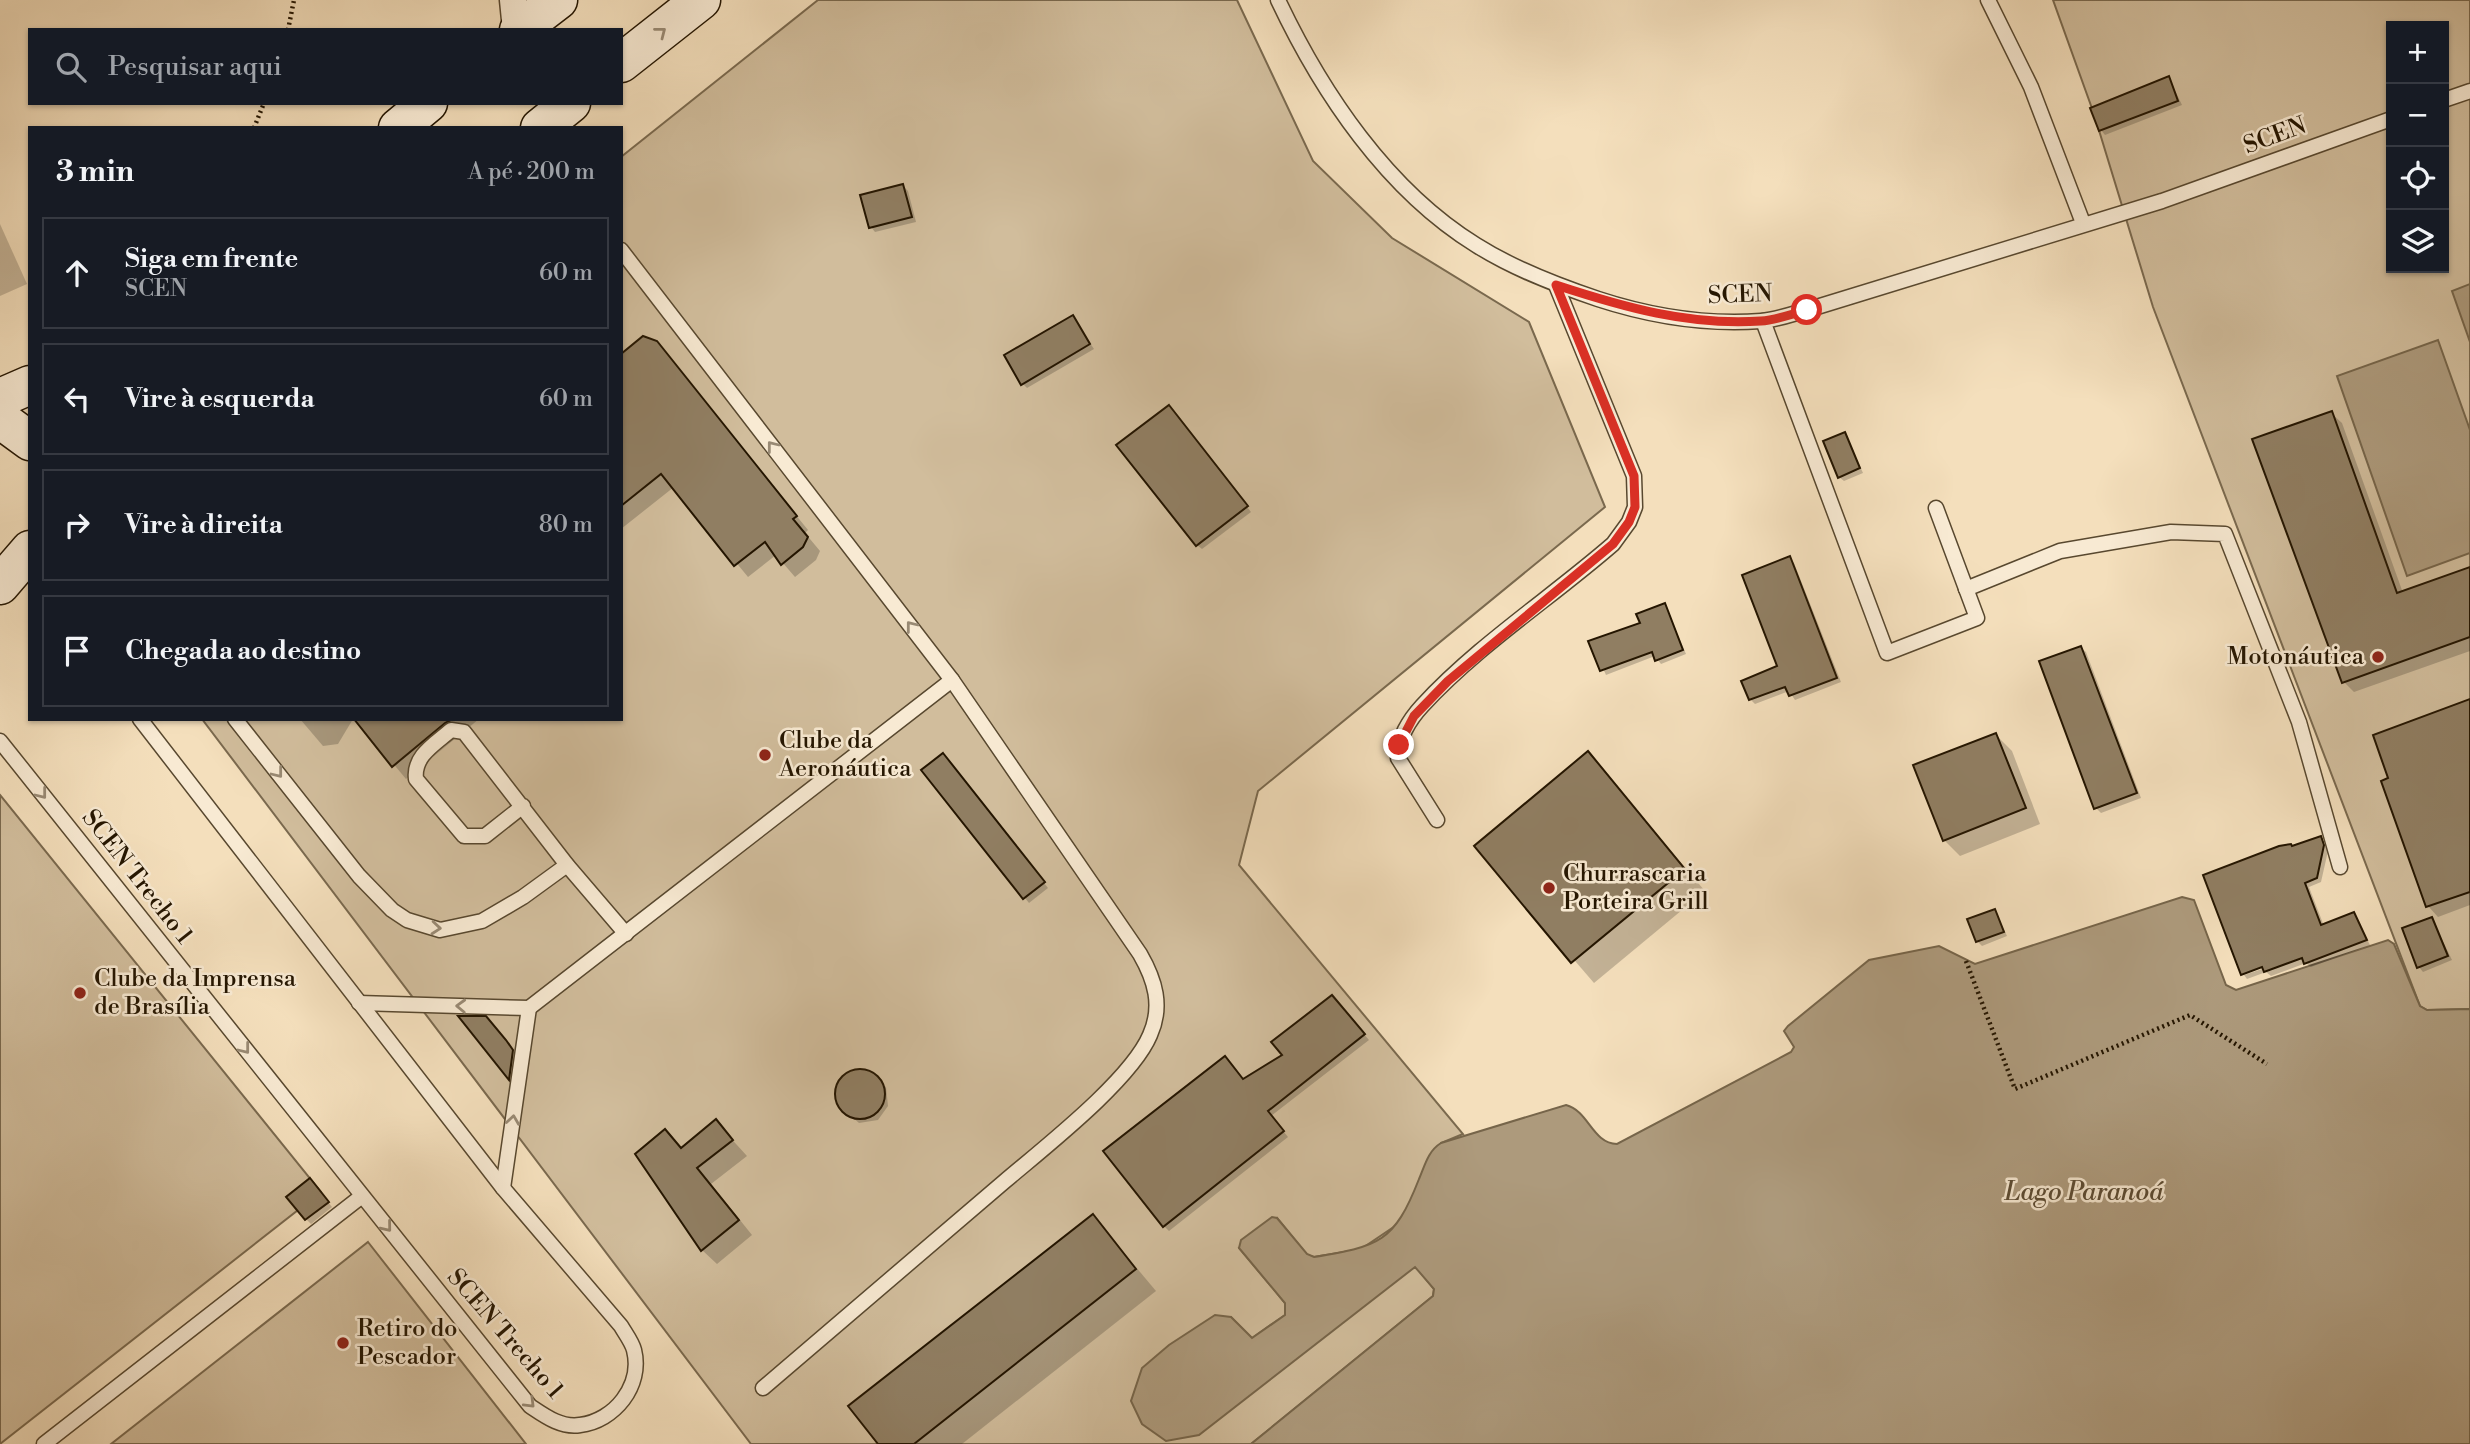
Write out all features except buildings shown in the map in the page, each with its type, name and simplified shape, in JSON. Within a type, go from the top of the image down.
[{"type":"main road","points":[[520,28],[558,0]]},
{"type":"main road","points":[[623,61],[701,0]]},
{"type":"main road","points":[[400,126],[426,105]]},
{"type":"main road","points":[[542,126],[569,105]]},
{"type":"main road","points":[[0,398],[28,387]]},
{"type":"main road","points":[[0,419],[28,440]]},
{"type":"main road","points":[[0,585],[28,552]]},
{"type":"street","points":[[513,0],[517,28]]},
{"type":"lane","name":"SCEN","points":[[1278,0],[1321,83],[1351,127],[1424,205],[1474,244],[1556,285],[1661,315],[1711,321],[1763,321],[2162,201],[2386,121]]},
{"type":"lane","points":[[1988,0],[2031,87],[2083,223]]},
{"type":"lane","points":[[2449,98],[2470,91]]},
{"type":"lane","points":[[623,253],[952,680],[1140,954],[1156,991],[1158,1004],[1155,1024],[1137,1056],[1065,1130],[763,1388]]},
{"type":"lane","points":[[1437,820],[1398,758],[1404,733],[1414,716],[1448,681],[1613,544],[1629,522],[1635,507],[1634,476],[1624,447],[1556,285]]},
{"type":"lane","points":[[1763,321],[1887,653],[1977,618],[1936,508]]},
{"type":"lane","points":[[1966,589],[2060,551],[2171,532],[2225,534],[2300,722],[2340,867]]},
{"type":"lane","points":[[359,1003],[529,1008],[952,680]]},
{"type":"lane","name":"SCEN Trecho 1","points":[[0,741],[530,1406],[551,1421],[578,1426],[606,1417],[626,1397],[635,1375],[634,1350],[621,1326],[503,1188],[142,721]]},
{"type":"lane","points":[[238,721],[359,876],[392,910],[407,920],[440,930],[482,921],[523,897],[567,865]]},
{"type":"lane","points":[[523,806],[485,836],[464,836],[416,779],[414,767],[419,758],[451,730],[464,732],[523,806],[567,865],[626,934]]},
{"type":"lane","points":[[503,1188],[529,1008]]},
{"type":"lane","points":[[44,1444],[362,1196]]},
{"type":"path","points":[[288,28],[295,0]]},
{"type":"path","points":[[255,126],[263,105]]},
{"type":"path","points":[[1966,961],[2015,1089],[2190,1015],[2267,1064]]},
{"type":"shaded area","name":"Clube da Aeronáutica","points":[[818,0],[1237,0],[1313,161],[1392,238],[1529,322],[1605,507],[1258,791],[1239,865],[1463,1134],[1441,1143],[1401,1222],[1361,1249],[1314,1257],[1307,1255],[1277,1218],[1239,1248],[1285,1303],[1288,1309],[1285,1315],[1252,1338],[1231,1317],[1131,1401],[1412,1268],[1417,1268],[1434,1289],[1433,1296],[1251,1444],[751,1444],[204,721],[623,721],[623,155]]},
{"type":"shaded area","name":"Motonáutica","points":[[2053,0],[2470,0],[2470,1009],[2427,1010],[2420,1006],[2153,307],[2094,114]]},
{"type":"shaded area","name":"Clube da Imprensa de Brasília","points":[[0,795],[321,1192],[0,1444]]},
{"type":"shaded area","name":"Retiro do Pescador","points":[[368,1242],[526,1444],[111,1444]]},
{"type":"water","points":[[2470,284],[2470,342],[2452,291]]},
{"type":"water","points":[[2438,340],[2470,430],[2470,553],[2407,576],[2337,376]]},
{"type":"water","name":"Lago Paranoá","points":[[2182,897],[2194,900],[2226,985],[2236,990],[2388,940],[2394,944],[2420,1006],[2427,1010],[2470,1009],[2470,1444],[1251,1444],[1433,1296],[1434,1289],[1415,1267],[1199,1435],[1166,1441],[1142,1424],[1131,1401],[1142,1368],[1169,1345],[1215,1315],[1231,1317],[1252,1338],[1285,1315],[1285,1303],[1239,1248],[1241,1240],[1272,1217],[1277,1218],[1307,1254],[1314,1257],[1369,1244],[1382,1238],[1401,1217],[1427,1159],[1441,1143],[1566,1105],[1580,1113],[1602,1138],[1617,1144],[1791,1052],[1794,1047],[1784,1031],[1788,1026],[1869,960],[1939,946],[1975,964]]},
{"type":"place","name":"Motonáutica","points":[[2378,657]]},
{"type":"place","name":"Clube da Aeronáutica","points":[[765,755]]},
{"type":"place","name":"Churrascaria Porteira Grill","points":[[1549,888]]},
{"type":"place","name":"Clube da Imprensa de Brasília","points":[[80,993]]},
{"type":"place","name":"Retiro do Pescador","points":[[343,1343]]},
{"type":"route","points":[[1399,745],[1423,705],[1448,681],[1613,544],[1629,522],[1635,507],[1634,476],[1624,447],[1556,285],[1661,315],[1711,321],[1763,321],[1807,310]]}]
